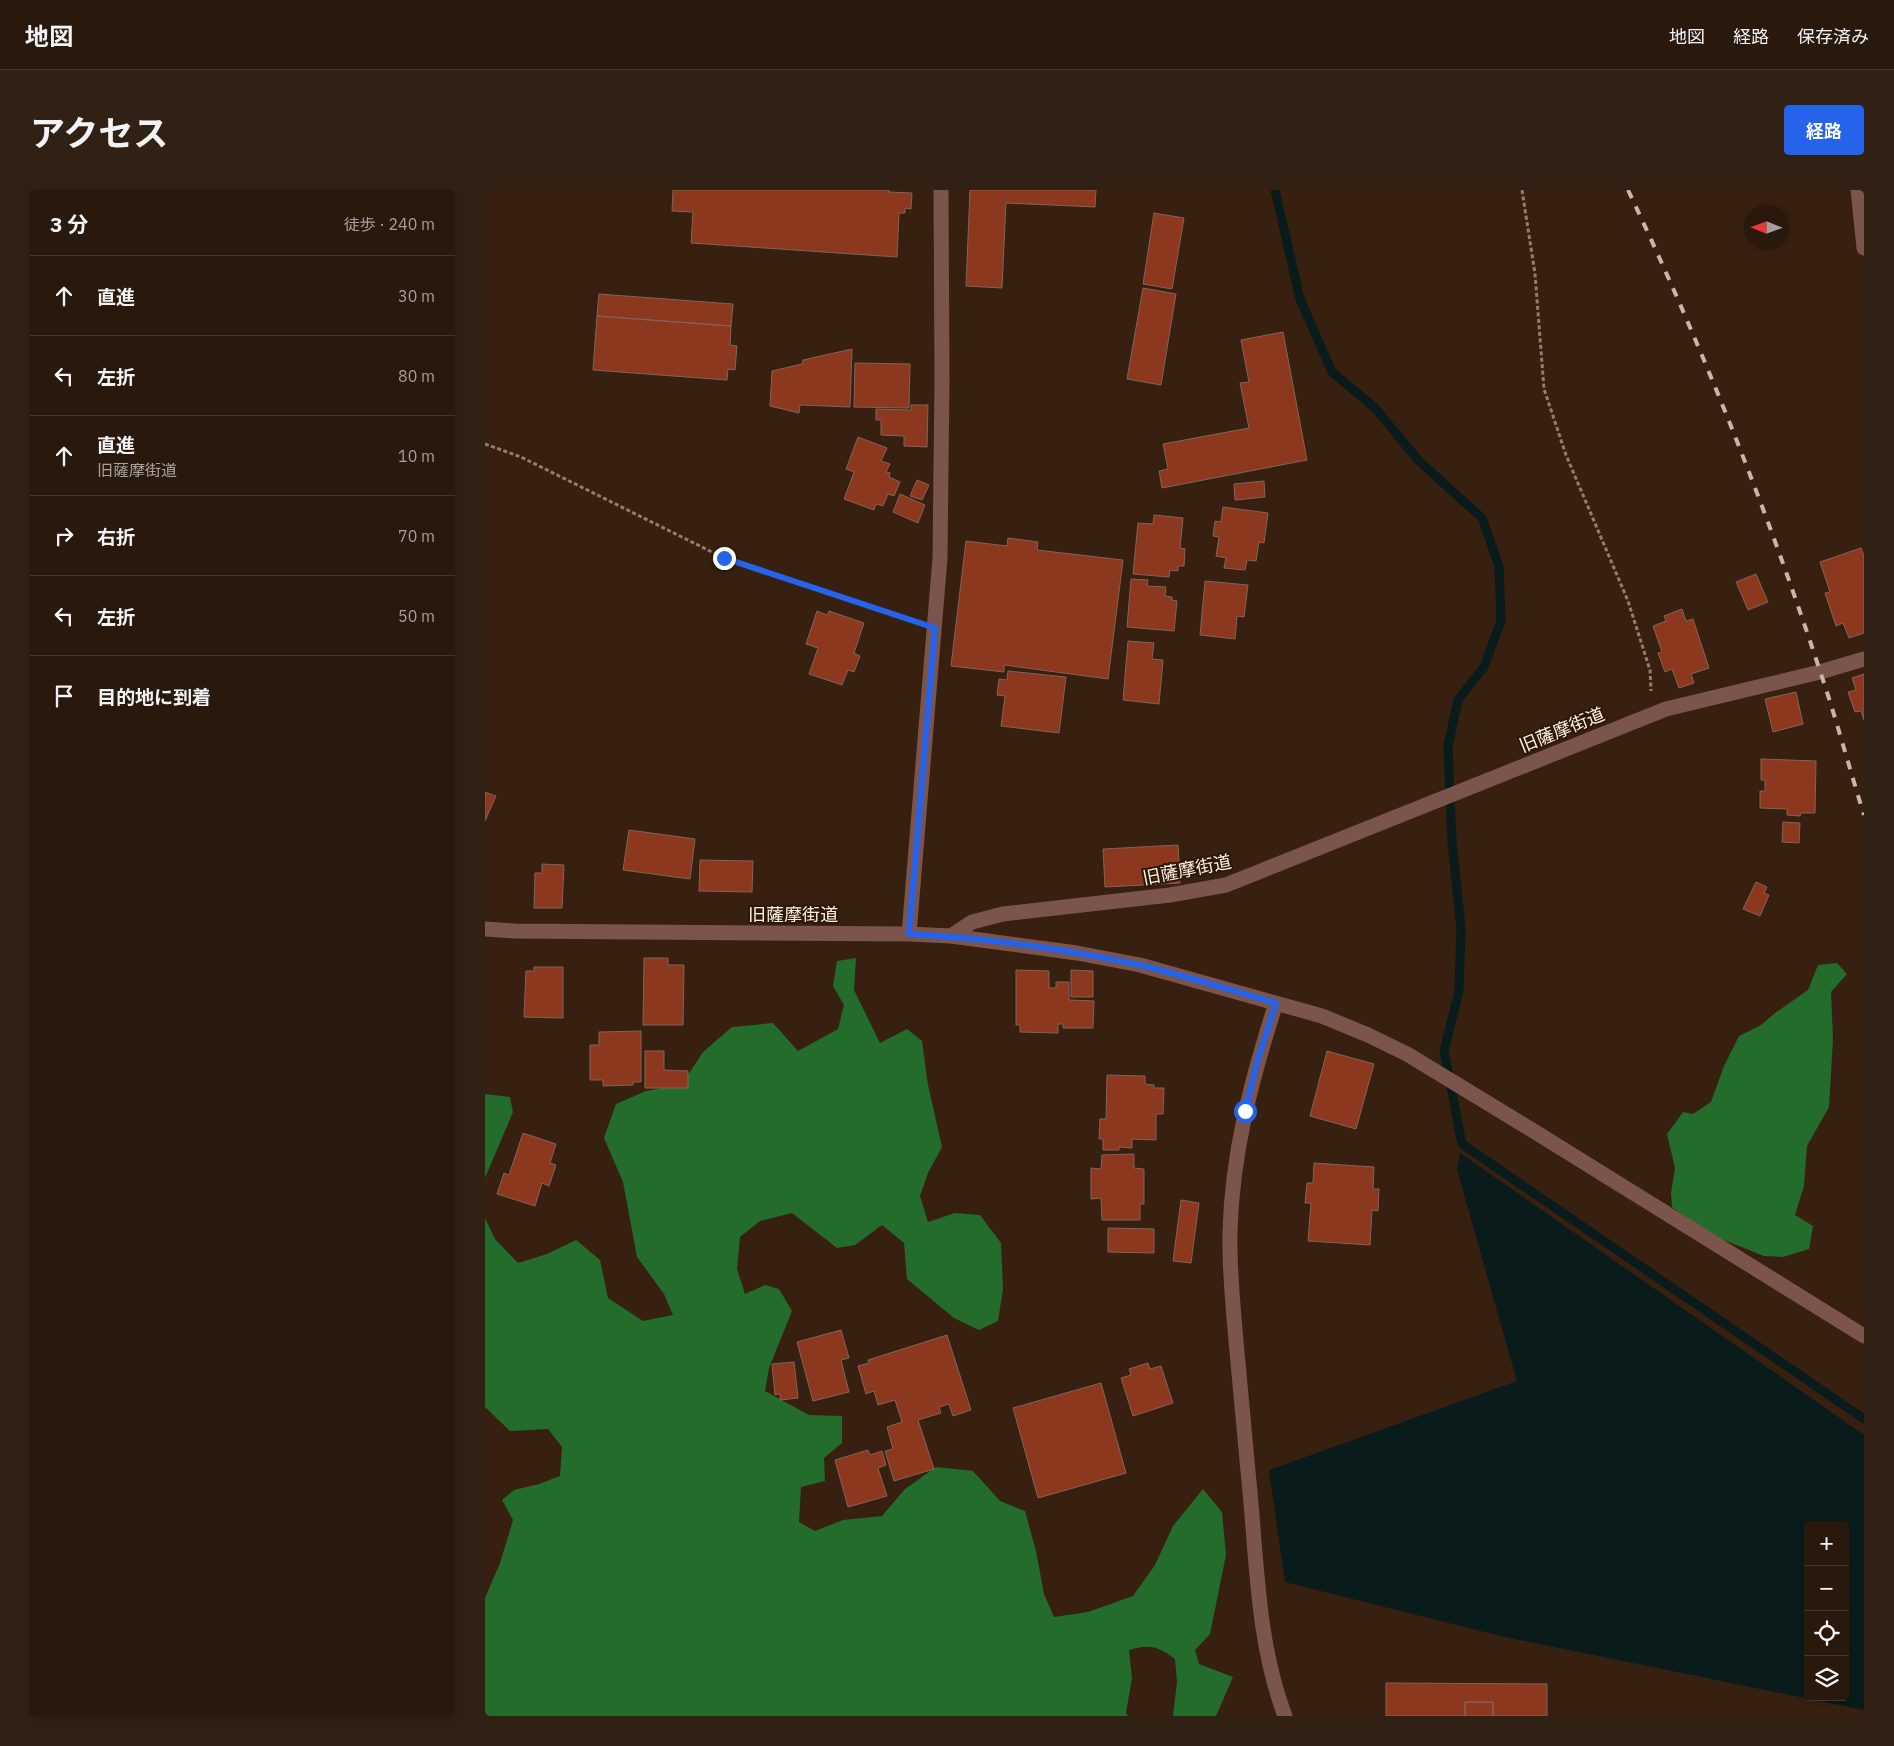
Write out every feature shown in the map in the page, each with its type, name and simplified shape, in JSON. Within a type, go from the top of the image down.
[{"type":"street","points":[[909,934],[940,558],[943,380],[941,190]]},
{"type":"street","points":[[1858,190],[1864,248]]},
{"type":"street","name":"旧薩摩街道","points":[[485,929],[514,931],[909,934],[951,936],[972,922],[1003,914],[1170,895],[1226,884],[1666,709],[1820,672],[1864,659]]},
{"type":"street","points":[[951,936],[1077,953],[1131,964],[1276,1003],[1331,1020],[1368,1035],[1407,1054],[1864,1336]]},
{"type":"street","points":[[1276,1003],[1257,1062],[1245,1111],[1233,1181],[1230,1233],[1233,1306],[1260,1604],[1271,1667],[1285,1716]]},
{"type":"path","points":[[1522,190],[1535,274],[1544,389],[1566,455],[1628,601],[1650,670],[1653,714]]},
{"type":"path","points":[[485,444],[521,458],[724,558],[935,628]]},
{"type":"green space","points":[[856,958],[854,990],[880,1043],[907,1029],[922,1041],[928,1085],[942,1147],[928,1173],[920,1196],[928,1222],[955,1213],[980,1215],[1001,1243],[1003,1289],[998,1321],[979,1330],[954,1318],[907,1279],[904,1243],[882,1225],[855,1245],[837,1248],[792,1213],[760,1221],[740,1237],[737,1269],[745,1294],[765,1285],[779,1289],[792,1311],[769,1368],[765,1391],[809,1415],[842,1416],[842,1443],[824,1458],[825,1481],[801,1487],[799,1522],[815,1531],[843,1520],[882,1516],[905,1489],[936,1467],[973,1471],[1000,1501],[1025,1511],[1036,1551],[1044,1594],[1054,1617],[1088,1612],[1133,1596],[1155,1565],[1173,1526],[1203,1489],[1222,1512],[1226,1555],[1210,1634],[1195,1650],[1199,1664],[1233,1677],[1216,1716],[1173,1716],[1177,1682],[1175,1659],[1153,1647],[1143,1647],[1129,1650],[1132,1678],[1126,1713],[1128,1716],[485,1716],[485,1598],[500,1563],[513,1520],[502,1500],[514,1490],[539,1484],[560,1476],[562,1447],[548,1429],[510,1431],[485,1407],[485,1218],[495,1239],[518,1263],[547,1254],[576,1240],[600,1260],[608,1298],[643,1321],[673,1315],[664,1294],[637,1257],[623,1182],[604,1138],[616,1104],[646,1091],[682,1084],[703,1052],[732,1027],[773,1023],[798,1051],[838,1029],[844,1005],[833,986],[837,961]]},
{"type":"green space","points":[[1837,963],[1847,974],[1831,992],[1833,1039],[1829,1107],[1807,1146],[1804,1186],[1795,1215],[1813,1226],[1809,1249],[1783,1257],[1764,1256],[1706,1233],[1672,1207],[1671,1193],[1675,1168],[1667,1134],[1683,1112],[1693,1114],[1711,1102],[1724,1066],[1739,1036],[1761,1025],[1808,990],[1818,965]]},
{"type":"green space","points":[[485,1094],[510,1097],[513,1112],[485,1178]]},
{"type":"shaded area","points":[[1460,1153],[1864,1435],[1864,1710],[1820,1701],[1849,1701],[1849,1521],[1804,1521],[1804,1698],[1505,1637],[1285,1582],[1269,1470],[1517,1381],[1457,1170]]},
{"type":"building","points":[[673,190],[889,190],[889,192],[912,193],[911,209],[905,208],[905,213],[899,213],[897,257],[691,243],[693,212],[672,211]]},
{"type":"building","points":[[970,190],[1096,190],[1095,207],[1006,203],[1002,288],[966,286]]},
{"type":"building","points":[[1154,213],[1184,218],[1172,289],[1143,284]]},
{"type":"building","points":[[1143,288],[1176,294],[1161,385],[1127,379]]},
{"type":"building","points":[[599,294],[733,304],[731,326],[597,316]]},
{"type":"building","points":[[597,316],[731,326],[730,345],[737,346],[735,370],[728,369],[727,380],[593,370]]},
{"type":"building","points":[[1283,332],[1307,460],[1162,488],[1159,471],[1168,469],[1163,444],[1249,428],[1240,383],[1249,382],[1241,340]]},
{"type":"building","points":[[852,349],[850,407],[800,405],[799,413],[770,406],[772,371],[802,364],[803,360]]},
{"type":"building","points":[[855,363],[910,364],[909,408],[854,407]]},
{"type":"building","points":[[911,405],[928,405],[927,447],[904,446],[904,436],[881,435],[881,420],[876,420],[876,409],[911,410]]},
{"type":"building","points":[[858,437],[887,448],[881,461],[890,464],[886,472],[890,473],[889,477],[900,482],[894,496],[888,494],[883,506],[876,504],[874,510],[844,499],[854,472],[846,469]]},
{"type":"building","points":[[917,480],[929,485],[922,500],[910,496]]},
{"type":"building","points":[[1264,481],[1265,497],[1235,500],[1234,484]]},
{"type":"building","points":[[900,494],[925,505],[918,523],[893,512]]},
{"type":"building","points":[[1223,507],[1268,513],[1264,543],[1259,542],[1256,561],[1247,560],[1245,570],[1224,568],[1226,558],[1216,556],[1219,537],[1213,536],[1215,521],[1221,522]]},
{"type":"building","points":[[1154,515],[1183,518],[1180,548],[1185,549],[1184,566],[1178,566],[1178,571],[1170,570],[1169,577],[1133,574],[1138,523],[1153,524]]},
{"type":"building","points":[[1008,538],[1038,542],[1037,550],[1123,560],[1108,679],[1004,665],[1004,672],[951,666],[966,541],[1007,546]]},
{"type":"building","points":[[1861,548],[1864,556],[1864,633],[1849,638],[1843,623],[1836,626],[1825,593],[1830,592],[1820,562]]},
{"type":"building","points":[[1756,574],[1768,602],[1748,610],[1736,582]]},
{"type":"building","points":[[1131,579],[1148,580],[1147,586],[1166,587],[1165,596],[1172,597],[1172,600],[1177,601],[1174,631],[1127,627]]},
{"type":"building","points":[[1205,581],[1248,585],[1244,617],[1237,616],[1235,639],[1200,635]]},
{"type":"building","points":[[1682,609],[1686,621],[1693,619],[1709,668],[1691,674],[1694,683],[1679,688],[1672,669],[1665,672],[1658,653],[1662,652],[1653,626],[1666,621],[1664,616]]},
{"type":"building","points":[[817,611],[827,615],[829,611],[864,623],[854,653],[860,656],[854,672],[848,670],[842,685],[809,674],[818,648],[806,644]]},
{"type":"building","points":[[1128,641],[1154,643],[1152,659],[1163,660],[1159,704],[1123,700]]},
{"type":"building","points":[[1008,671],[1066,677],[1059,733],[1001,726],[1005,696],[997,695],[999,679],[1007,680]]},
{"type":"building","points":[[1864,674],[1864,720],[1861,711],[1855,712],[1848,692],[1856,690],[1852,678]]},
{"type":"building","points":[[1796,692],[1803,724],[1773,732],[1765,699]]},
{"type":"building","points":[[1761,759],[1816,761],[1815,813],[1801,813],[1800,816],[1787,815],[1787,809],[1760,808],[1760,791],[1765,791],[1765,780],[1761,780]]},
{"type":"building","points":[[485,792],[496,796],[485,821]]},
{"type":"building","points":[[1783,822],[1800,823],[1799,843],[1782,842]]},
{"type":"building","points":[[629,830],[695,839],[690,879],[623,870]]},
{"type":"building","points":[[1178,845],[1180,883],[1105,887],[1103,849]]},
{"type":"building","points":[[700,860],[753,861],[752,892],[699,891]]},
{"type":"building","points":[[542,864],[564,865],[562,908],[534,908],[535,873],[542,873]]},
{"type":"building","points":[[1756,882],[1767,887],[1764,893],[1769,895],[1760,916],[1743,909]]},
{"type":"building","points":[[644,958],[668,958],[668,965],[684,965],[683,1025],[643,1025]]},
{"type":"building","points":[[534,967],[563,967],[563,1018],[524,1017],[526,971],[534,971]]},
{"type":"building","points":[[1016,970],[1049,971],[1049,988],[1056,988],[1056,982],[1069,982],[1069,1000],[1094,1001],[1093,1028],[1063,1028],[1063,1024],[1058,1024],[1058,1033],[1020,1032],[1020,1025],[1016,1025]]},
{"type":"building","points":[[1071,970],[1093,971],[1093,997],[1071,997]]},
{"type":"building","points":[[641,1031],[641,1082],[633,1082],[633,1085],[603,1086],[603,1080],[590,1080],[590,1045],[599,1045],[599,1032]]},
{"type":"building","points":[[645,1051],[664,1051],[664,1070],[688,1071],[688,1088],[645,1088]]},
{"type":"building","points":[[1327,1051],[1374,1064],[1356,1129],[1310,1116]]},
{"type":"building","points":[[1107,1075],[1145,1076],[1145,1084],[1154,1085],[1154,1088],[1164,1088],[1163,1114],[1156,1114],[1156,1140],[1132,1139],[1132,1148],[1119,1147],[1119,1150],[1103,1150],[1103,1139],[1099,1139],[1100,1119],[1106,1119]]},
{"type":"building","points":[[523,1133],[556,1144],[550,1163],[556,1165],[549,1186],[542,1183],[535,1206],[497,1194],[504,1173],[509,1175]]},
{"type":"building","points":[[1134,1154],[1134,1168],[1144,1169],[1144,1204],[1140,1204],[1140,1220],[1102,1220],[1101,1198],[1091,1199],[1091,1168],[1101,1169],[1102,1155]]},
{"type":"building","points":[[1314,1163],[1374,1167],[1373,1189],[1379,1189],[1378,1211],[1372,1210],[1370,1245],[1308,1241],[1311,1203],[1305,1203],[1307,1183],[1313,1183]]},
{"type":"building","points":[[1181,1200],[1199,1203],[1191,1263],[1173,1261]]},
{"type":"building","points":[[1108,1228],[1154,1229],[1154,1253],[1108,1252]]},
{"type":"building","points":[[841,1330],[849,1358],[841,1360],[849,1392],[813,1401],[797,1342]]},
{"type":"building","points":[[947,1335],[971,1410],[953,1416],[949,1404],[939,1407],[941,1413],[918,1420],[934,1469],[894,1481],[885,1451],[893,1449],[887,1427],[902,1422],[895,1400],[878,1405],[874,1391],[866,1394],[858,1366],[869,1363],[868,1360]]},
{"type":"building","points":[[794,1362],[798,1398],[780,1400],[780,1394],[775,1395],[772,1364]]},
{"type":"building","points":[[1148,1363],[1150,1369],[1161,1366],[1173,1403],[1133,1416],[1121,1378],[1131,1375],[1129,1369]]},
{"type":"building","points":[[1101,1383],[1126,1473],[1038,1498],[1013,1408]]},
{"type":"building","points":[[868,1450],[870,1455],[882,1451],[886,1465],[878,1468],[887,1496],[848,1507],[835,1460]]},
{"type":"building","points":[[1386,1683],[1547,1684],[1547,1716],[1493,1716],[1493,1702],[1465,1702],[1465,1716],[1386,1716]]},
{"type":"building","points":[[1465,1702],[1493,1702],[1493,1716],[1465,1716]]},
{"type":"waterway","points":[[1275,190],[1300,299],[1332,372],[1374,407],[1419,461],[1482,518],[1499,566],[1501,621],[1484,667],[1458,700],[1448,746],[1452,842],[1461,928],[1459,991],[1444,1051],[1462,1144],[1864,1419]]},
{"type":"railway","points":[[1628,190],[1682,308],[1755,488],[1820,671],[1864,815]]},
{"type":"route","points":[[724,558],[935,628],[909,934],[951,936],[1077,953],[1201,981],[1276,1003],[1257,1062],[1245,1111]]}]
